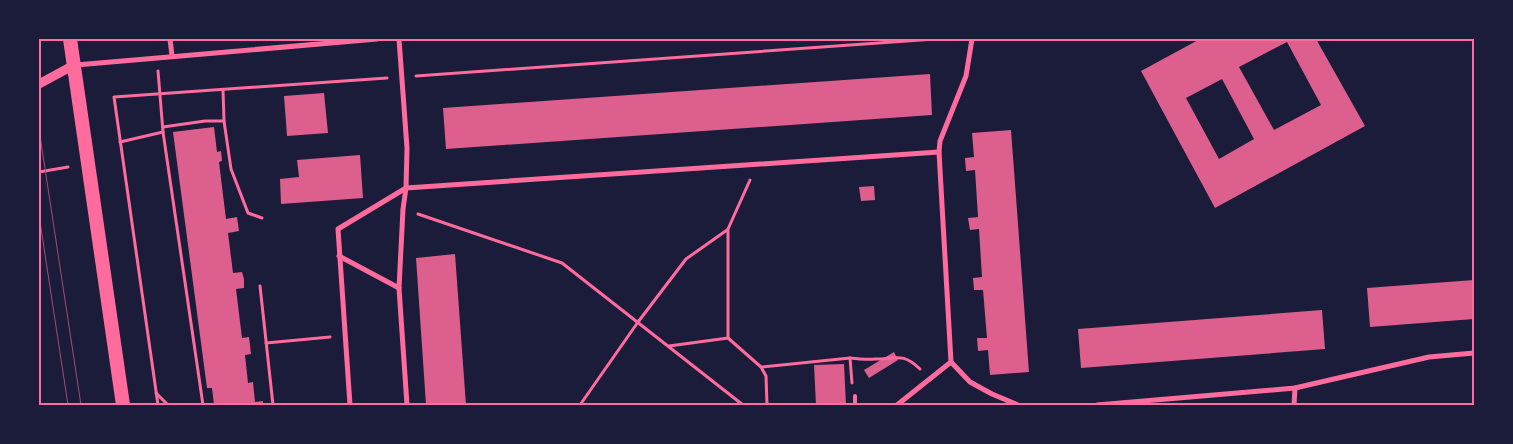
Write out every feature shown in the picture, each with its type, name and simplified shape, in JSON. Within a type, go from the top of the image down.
[{"type":"highway","points":[[70,39],[123,405]]},
{"type":"street","points":[[170,39],[172,56]]},
{"type":"street","points":[[39,84],[74,65],[377,39]]},
{"type":"street","points":[[400,39],[407,148],[399,288],[406,405]]},
{"type":"street","points":[[972,39],[966,76],[940,141],[939,152],[951,362],[970,382],[1018,405]]},
{"type":"street","points":[[350,405],[338,229],[406,188],[939,152]]},
{"type":"street","points":[[339,256],[399,288]]},
{"type":"street","points":[[1097,405],[1294,388],[1429,357],[1474,353]]},
{"type":"street","points":[[897,405],[951,362]]},
{"type":"street","points":[[1294,388],[1294,405]]},
{"type":"lane","points":[[855,396],[855,405]]},
{"type":"path","points":[[158,405],[114,97],[935,39]]},
{"type":"path","points":[[157,57],[163,128],[203,405]]},
{"type":"path","points":[[223,90],[224,121],[231,169],[248,213],[262,218]]},
{"type":"path","points":[[163,128],[205,121],[224,121]]},
{"type":"path","points":[[120,142],[164,132]]},
{"type":"path","points":[[758,163],[728,229],[728,338],[761,367],[766,376],[767,405]]},
{"type":"path","points":[[39,172],[69,167]]},
{"type":"path","points":[[403,209],[562,263],[743,405]]},
{"type":"path","points":[[580,405],[638,322],[686,259],[728,229]]},
{"type":"path","points":[[260,286],[273,405]]},
{"type":"path","points":[[266,343],[344,336]]},
{"type":"path","points":[[669,346],[728,338]]},
{"type":"path","points":[[761,367],[850,358],[875,359],[898,357],[910,360],[930,379]]},
{"type":"path","points":[[850,358],[855,396]]},
{"type":"path","points":[[156,393],[168,405]]},
{"type":"building","points":[[1200,39],[1316,39],[1365,126],[1215,208],[1141,71]],"holes":[[[1287,42],[1321,105],[1274,130],[1239,67]],[[1222,79],[1254,139],[1219,159],[1186,98]]]},
{"type":"building","points":[[930,74],[932,115],[446,149],[443,108]]},
{"type":"building","points":[[324,93],[328,133],[287,136],[284,96]]},
{"type":"building","points":[[214,127],[217,152],[221,151],[222,161],[219,162],[226,219],[237,217],[239,231],[228,233],[233,273],[242,272],[244,279],[244,288],[236,289],[242,338],[249,337],[251,354],[245,355],[248,383],[253,382],[255,402],[263,401],[263,405],[214,405],[212,388],[207,388],[173,132]]},
{"type":"building","points":[[1011,130],[1029,372],[990,375],[988,350],[978,351],[977,338],[987,338],[983,290],[974,290],[973,278],[982,277],[979,229],[970,230],[968,218],[978,217],[975,170],[966,171],[965,158],[974,157],[972,133]]},
{"type":"building","points":[[360,155],[363,198],[281,204],[280,179],[299,177],[297,160]]},
{"type":"building","points":[[874,186],[875,200],[861,201],[859,187]]},
{"type":"building","points":[[455,254],[466,405],[426,405],[416,258]]},
{"type":"building","points":[[1474,280],[1474,319],[1370,327],[1367,288]]},
{"type":"building","points":[[1322,310],[1325,349],[1081,368],[1078,329]]},
{"type":"building","points":[[894,352],[898,360],[869,378],[864,370]]},
{"type":"building","points":[[844,364],[846,405],[816,405],[814,365]]},
{"type":"tram line","points":[[39,129],[81,405]]},
{"type":"tram line","points":[[39,215],[68,405]]}]
